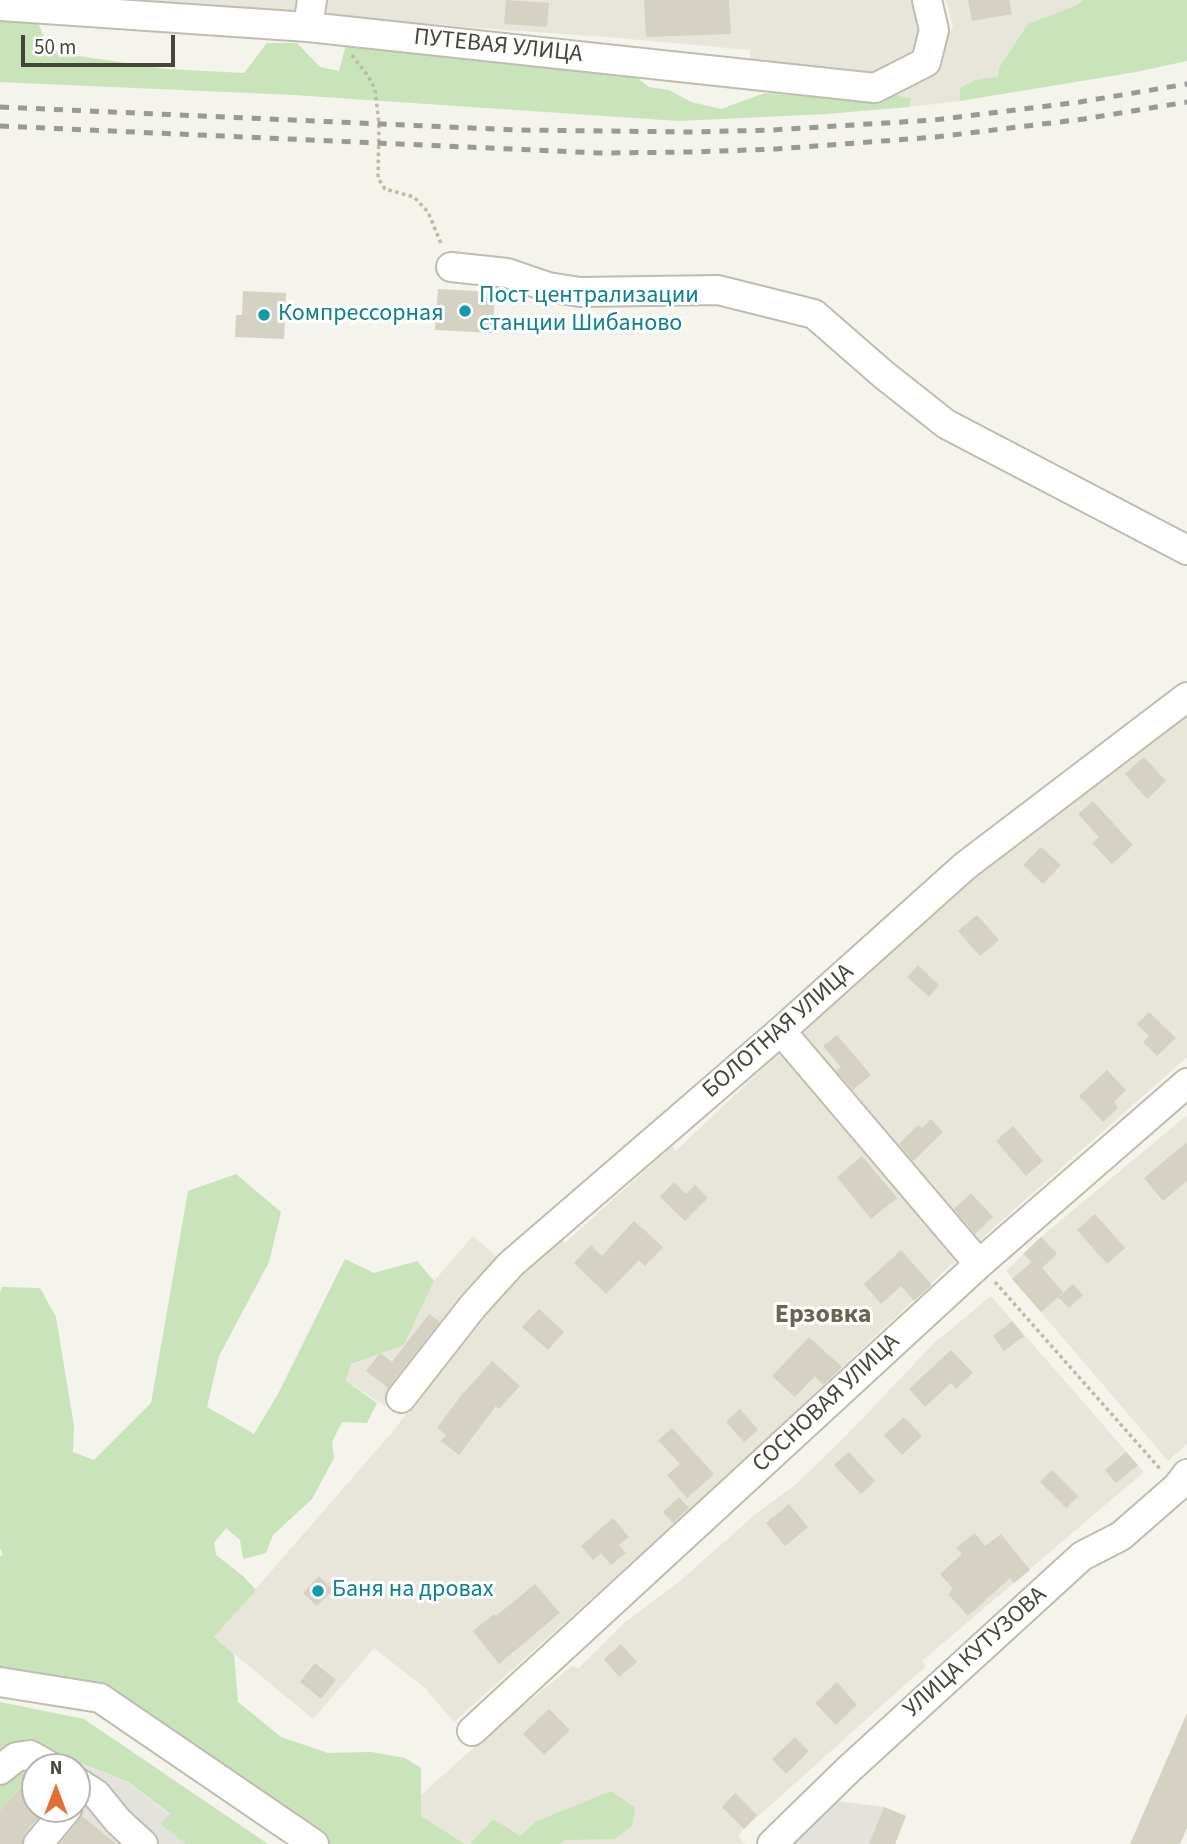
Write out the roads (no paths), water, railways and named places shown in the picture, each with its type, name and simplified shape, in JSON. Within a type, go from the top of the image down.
[{"type":"street","name":"ПУТЕВАЯ УЛИЦА","points":[[0,6],[318,19],[876,88],[926,62],[934,30],[927,0]]},
{"type":"street","points":[[451,267],[508,273],[548,287],[580,292],[718,290],[814,314],[946,425],[1187,550]]},
{"type":"street","name":"БОЛОТНАЯ УЛИЦА","points":[[401,1398],[473,1306],[511,1264],[782,1031],[965,866],[1187,697]]},
{"type":"street","points":[[782,1031],[979,1264]]},
{"type":"street","name":"СОСНОВАЯ УЛИЦА","points":[[472,1731],[979,1264],[1187,1083]]},
{"type":"street","name":"УЛИЦА КУТУЗОВА","points":[[772,1844],[849,1769],[1082,1556],[1121,1536],[1182,1480]]},
{"type":"street","points":[[0,1682],[100,1698],[314,1844]]},
{"type":"street","points":[[0,1770],[16,1757],[21,1756]]},
{"type":"street","points":[[91,1792],[96,1794],[139,1843]]},
{"type":"street","points":[[38,1844],[55,1823]]},
{"type":"railway","points":[[0,107],[517,130],[692,132],[934,120],[1080,102],[1187,84]]},
{"type":"railway","points":[[0,126],[600,153],[693,152],[776,149],[936,137],[1084,119],[1187,102]]},
{"type":"place","name":"Пост централизации станции Шибаново","points":[[465,311]]},
{"type":"place","name":"Компрессорная","points":[[264,315]]},
{"type":"place","name":"Баня на дровах","points":[[318,1591]]},
{"type":"district","name":"Ерзовка","points":[[823,1316]]}]
